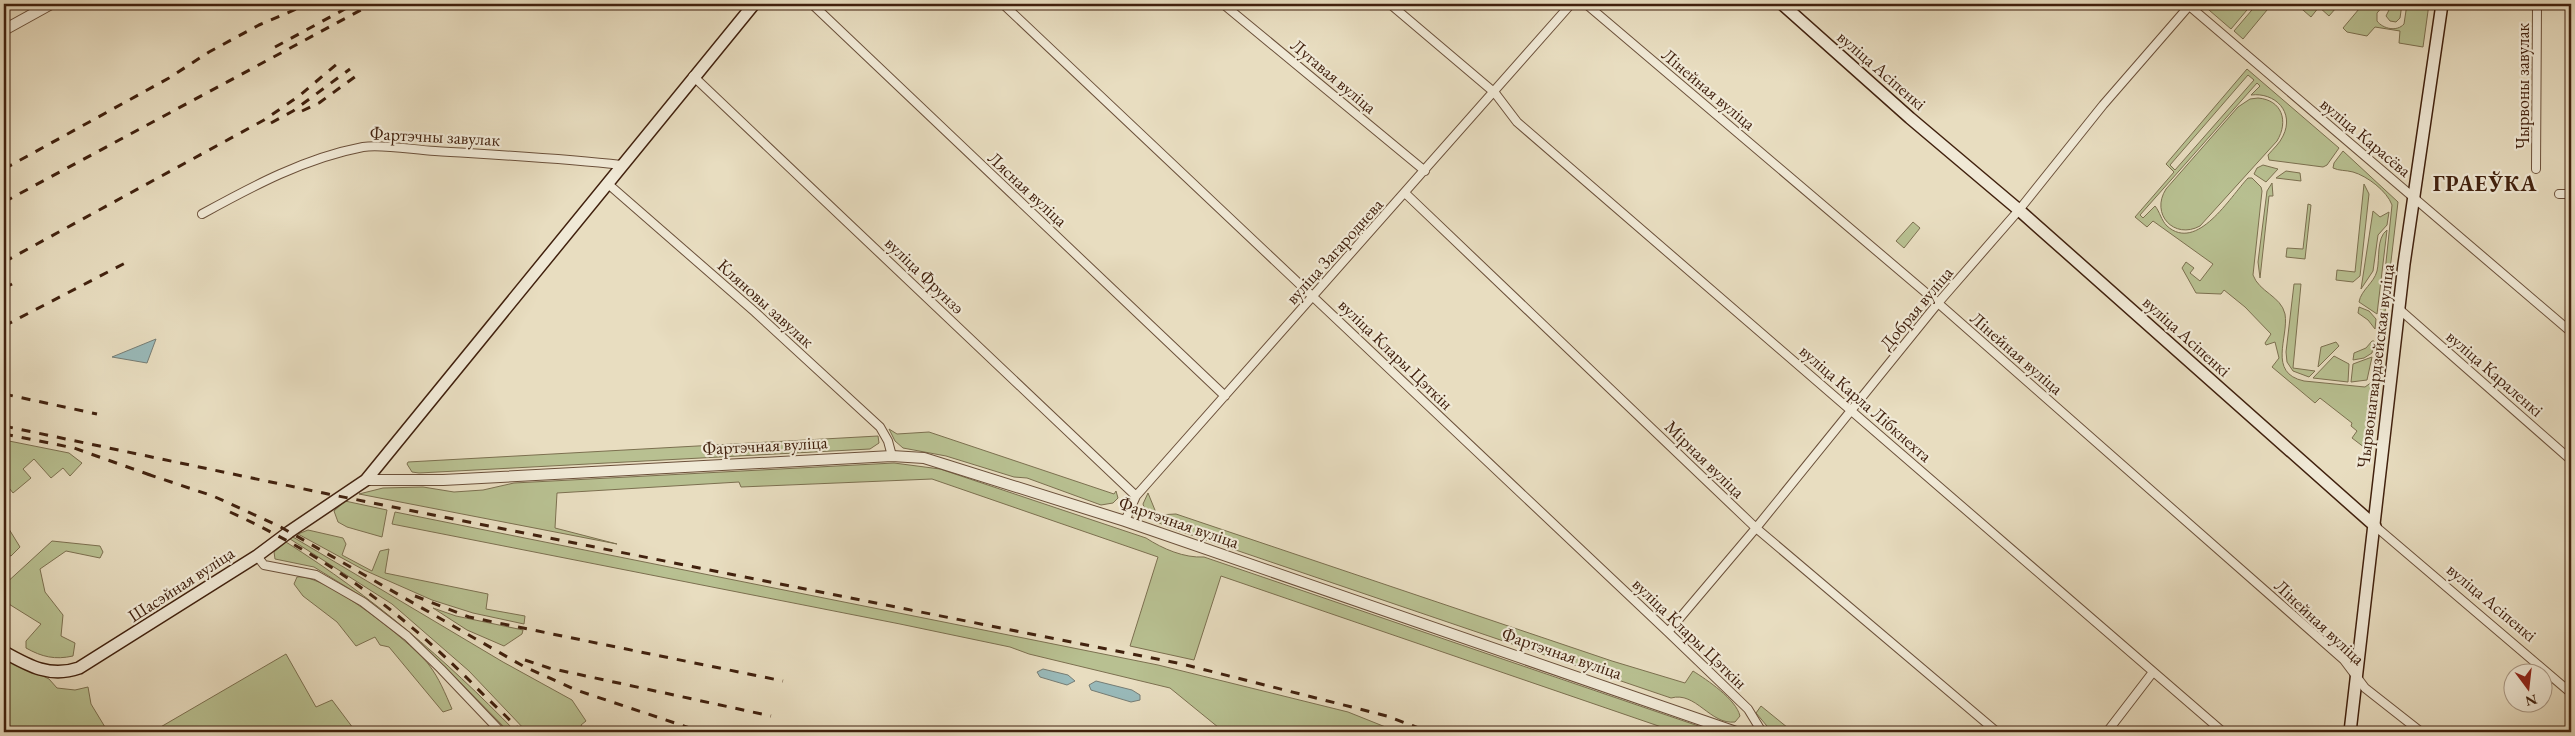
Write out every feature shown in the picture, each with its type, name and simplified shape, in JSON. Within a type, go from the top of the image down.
[{"type":"main road","points":[[366,480],[693,76],[754,4]]},
{"type":"main road","name":"вуліца Асіпенкі","points":[[1782,4],[1910,118],[2019,210],[2375,526]]},
{"type":"main road","name":"Чырвонагвардзейская вуліца","points":[[2350,732],[2413,196],[2442,4]]},
{"type":"main road","name":"Шасэйная вуліца","points":[[4,652],[45,672],[62,672],[79,668],[257,556],[366,480]]},
{"type":"street","points":[[4,30],[50,4]]},
{"type":"street","name":"Лясная вуліца","points":[[812,4],[1225,396]]},
{"type":"street","name":"вуліца Клары Цэткін","points":[[1003,4],[1668,632],[1748,709],[1762,732]]},
{"type":"street","name":"Лугавая вуліца","points":[[1223,4],[1425,171]]},
{"type":"street","name":"вуліца Карла Лібкнехта","points":[[1390,4],[1495,93],[1517,122],[2223,732]]},
{"type":"street","name":"вуліца Загароднева","points":[[1125,521],[1136,496],[1495,93],[1571,4]]},
{"type":"street","name":"Лінейная вуліца","points":[[1586,4],[1938,303],[2344,660],[2365,688],[2421,732]]},
{"type":"street","name":"Чырвоны завулак","points":[[2536,169],[2537,4]]},
{"type":"street","name":"Добрая вуліца","points":[[1668,632],[1756,528],[1938,303],[2019,210],[2103,105],[2188,5]]},
{"type":"street","name":"вуліца Карасёва","points":[[2188,5],[2571,332]]},
{"type":"street","name":"вуліца Фрунзэ","points":[[693,76],[1136,496]]},
{"type":"street","name":"Фартэчны завулак","points":[[202,214],[270,178],[332,154],[366,147],[558,158],[621,165]]},
{"type":"street","name":"Кляновы завулак","points":[[608,183],[755,312],[880,427],[888,441],[892,456]]},
{"type":"street","name":"Мірная вуліца","points":[[1405,193],[1756,528],[1997,732]]},
{"type":"street","points":[[2559,194],[2571,194]]},
{"type":"street","name":"вуліца Караленкі","points":[[2399,309],[2571,460]]},
{"type":"street","name":"Фартэчная вуліца","points":[[366,480],[443,480],[892,456],[936,460],[1125,521],[1736,732]]},
{"type":"street","name":"вуліца Асіпенкі","points":[[2375,526],[2571,693]]},
{"type":"street","points":[[257,556],[264,564],[316,575],[363,602],[406,636],[441,669],[501,732]]},
{"type":"street","points":[[2107,732],[2153,672]]},
{"type":"green space","points":[[2202,4],[2252,4],[2231,29]]},
{"type":"green space","points":[[2257,4],[2272,4],[2243,39],[2234,31]]},
{"type":"green space","points":[[2296,4],[2331,4],[2336,8],[2329,16],[2319,7],[2311,17]]},
{"type":"green space","points":[[2353,4],[2385,4],[2377,13],[2377,21],[2383,26],[2394,29],[2404,24],[2407,4],[2429,4],[2423,47],[2399,43],[2400,31],[2375,27],[2367,36],[2347,32],[2343,28],[2359,9]]},
{"type":"green space","points":[[2392,4],[2402,4],[2400,18],[2396,22],[2390,21],[2386,16]]},
{"type":"green space","points":[[2247,69],[2339,148],[2327,165],[2323,167],[2269,160],[2268,155],[2283,136],[2286,119],[2280,105],[2275,100],[2260,95],[2251,95],[2260,86],[2257,83],[2140,215],[2143,218],[2155,206],[2167,226],[2178,232],[2190,233],[2201,228],[2212,219],[2248,178],[2252,178],[2261,187],[2253,275],[2260,286],[2275,298],[2283,308],[2285,323],[2282,353],[2286,370],[2293,377],[2304,381],[2365,387],[2372,382],[2377,341],[2381,342],[2369,451],[2352,438],[2357,431],[2351,426],[2352,423],[2320,398],[2315,403],[2272,367],[2279,358],[2275,342],[2266,345],[2265,343],[2271,334],[2245,307],[2224,290],[2221,294],[2196,293],[2182,268],[2186,262],[2194,268],[2190,273],[2200,281],[2213,264],[2153,221],[2147,227],[2135,217],[2174,172],[2166,164]],"holes":[[[2248,75],[2254,80],[2175,170],[2170,165]]]},
{"type":"green space","points":[[2258,98],[2273,103],[2281,113],[2283,119],[2281,133],[2277,141],[2200,226],[2181,230],[2174,227],[2167,222],[2161,207],[2166,189],[2238,107],[2250,99]]},
{"type":"green space","points":[[2343,151],[2398,202],[2383,329],[2379,329],[2392,205],[2381,189],[2370,181],[2353,172],[2333,168],[2334,163]]},
{"type":"green space","points":[[2263,165],[2278,169],[2266,182],[2254,174],[2257,168]]},
{"type":"green space","points":[[2286,171],[2300,173],[2301,181],[2276,178]]},
{"type":"green space","points":[[2272,183],[2273,196],[2269,196],[2260,278],[2258,262],[2267,191]]},
{"type":"green space","points":[[2364,184],[2369,194],[2360,276],[2353,282],[2336,280],[2337,270],[2355,272]]},
{"type":"green space","points":[[2308,204],[2311,205],[2305,259],[2286,257],[2287,248],[2303,249]]},
{"type":"green space","points":[[2373,211],[2380,217],[2389,212],[2387,225],[2378,235],[2373,271],[2361,289]]},
{"type":"green space","points":[[1913,222],[1920,228],[1904,248],[1896,241]]},
{"type":"green space","points":[[2387,230],[2377,314],[2359,302],[2377,271],[2381,238]]},
{"type":"green space","points":[[2294,284],[2301,284],[2293,368],[2315,371],[2309,377],[2293,371],[2287,362],[2286,352]]},
{"type":"green space","points":[[2359,307],[2369,311],[2376,319],[2375,329],[2368,320],[2358,313]]},
{"type":"green space","points":[[2374,341],[2372,353],[2364,358],[2353,360],[2354,353],[2366,348]]},
{"type":"green space","points":[[2336,342],[2339,346],[2318,367],[2321,347]]},
{"type":"green space","points":[[2334,356],[2349,364],[2348,382],[2313,378]]},
{"type":"green space","points":[[2372,357],[2367,380],[2351,382],[2353,364]]},
{"type":"green space","points":[[889,429],[897,434],[929,432],[1114,494],[1116,491],[1118,498],[1113,503],[1101,505],[1027,478],[1014,477],[946,456],[903,448],[895,441]]},
{"type":"green space","points":[[878,436],[879,443],[870,449],[419,473],[412,472],[407,464],[408,462]]},
{"type":"green space","points":[[4,440],[69,453],[82,463],[70,476],[63,468],[51,478],[34,459],[23,469],[31,478],[13,493],[6,484],[4,486]]},
{"type":"green space","points":[[894,463],[940,469],[1146,538],[1174,552],[1204,557],[1716,732],[1676,732],[1221,576],[1194,660],[1130,646],[1158,557],[932,479],[741,487],[739,482],[557,493],[555,528],[617,544],[359,494],[383,488],[423,487],[454,492],[483,490],[514,483]]},
{"type":"green space","points":[[1148,493],[1157,515],[1176,514],[1612,661],[1685,683],[1693,671],[1727,697],[1733,703],[1740,716],[1735,722],[1726,722],[1718,719],[1688,699],[1680,697],[1671,698],[1168,527],[1152,519],[1144,509],[1143,504]]},
{"type":"green space","points":[[345,501],[387,510],[382,537],[347,527],[338,522],[334,511]]},
{"type":"green space","points":[[395,512],[1158,665],[1348,712],[1398,732],[1224,732],[1170,688],[1029,654],[1010,647],[392,524]]},
{"type":"green space","points":[[4,521],[20,547],[11,556],[4,553]]},
{"type":"green space","points":[[308,530],[343,538],[346,544],[342,555],[372,571],[380,551],[389,549],[385,573],[488,594],[486,609],[525,616],[524,624],[473,613],[432,600],[364,570],[298,534]]},
{"type":"green space","points":[[293,537],[503,662],[572,700],[586,721],[581,725],[584,731],[527,732],[469,671],[392,604],[290,539]]},
{"type":"green space","points":[[52,541],[100,546],[103,552],[100,558],[66,551],[40,569],[45,592],[63,615],[61,636],[75,643],[73,656],[60,658],[38,654],[26,648],[26,641],[41,624],[4,601],[4,585]]},
{"type":"green space","points":[[286,542],[349,585],[407,630],[462,679],[516,732],[509,732],[445,667],[366,599],[314,567],[275,559],[274,552]]},
{"type":"green space","points":[[297,577],[310,579],[347,597],[405,641],[433,670],[452,709],[443,712],[389,647],[380,645],[375,637],[356,646],[337,622],[303,596],[294,584]]},
{"type":"green space","points":[[433,608],[456,616],[523,630],[522,634],[504,646],[467,630]]},
{"type":"green space","points":[[286,654],[316,707],[332,700],[356,732],[152,732]]},
{"type":"green space","points":[[4,657],[49,679],[57,688],[75,690],[88,687],[91,704],[108,732],[4,732]]},
{"type":"green space","points":[[1761,706],[1793,732],[1772,732],[1756,713]]},
{"type":"water","points":[[156,339],[147,363],[112,357]]},
{"type":"water","points":[[1043,669],[1068,675],[1075,681],[1067,685],[1040,677],[1037,672]]},
{"type":"water","points":[[1096,681],[1132,690],[1140,695],[1140,700],[1131,702],[1091,690],[1089,685]]},
{"type":"railway","points":[[4,169],[169,78],[209,52],[259,25],[308,4]]},
{"type":"railway","points":[[275,47],[354,4]]},
{"type":"railway","points":[[4,202],[372,4]]},
{"type":"railway","points":[[4,262],[264,120],[299,96],[338,63]]},
{"type":"railway","points":[[271,123],[293,111],[350,69]]},
{"type":"railway","points":[[302,111],[319,103],[356,76]]},
{"type":"railway","points":[[4,326],[129,261]]},
{"type":"railway","points":[[4,276],[9,274]]},
{"type":"railway","points":[[4,288],[14,283]]},
{"type":"railway","points":[[4,394],[97,414]]},
{"type":"railway","points":[[4,426],[328,494],[1182,664],[1387,716],[1429,732]]},
{"type":"railway","points":[[4,434],[74,448],[153,476]]},
{"type":"railway","points":[[147,474],[213,496],[279,526],[523,666],[576,690],[702,732]]},
{"type":"railway","points":[[230,512],[298,547],[359,586],[445,657],[521,732]]},
{"type":"railway","points":[[415,596],[469,617],[783,681]]},
{"type":"railway","points":[[525,660],[549,668],[771,716]]},
{"type":"district","name":"ГРАЕЎКА","points":[[2485,183]]}]
